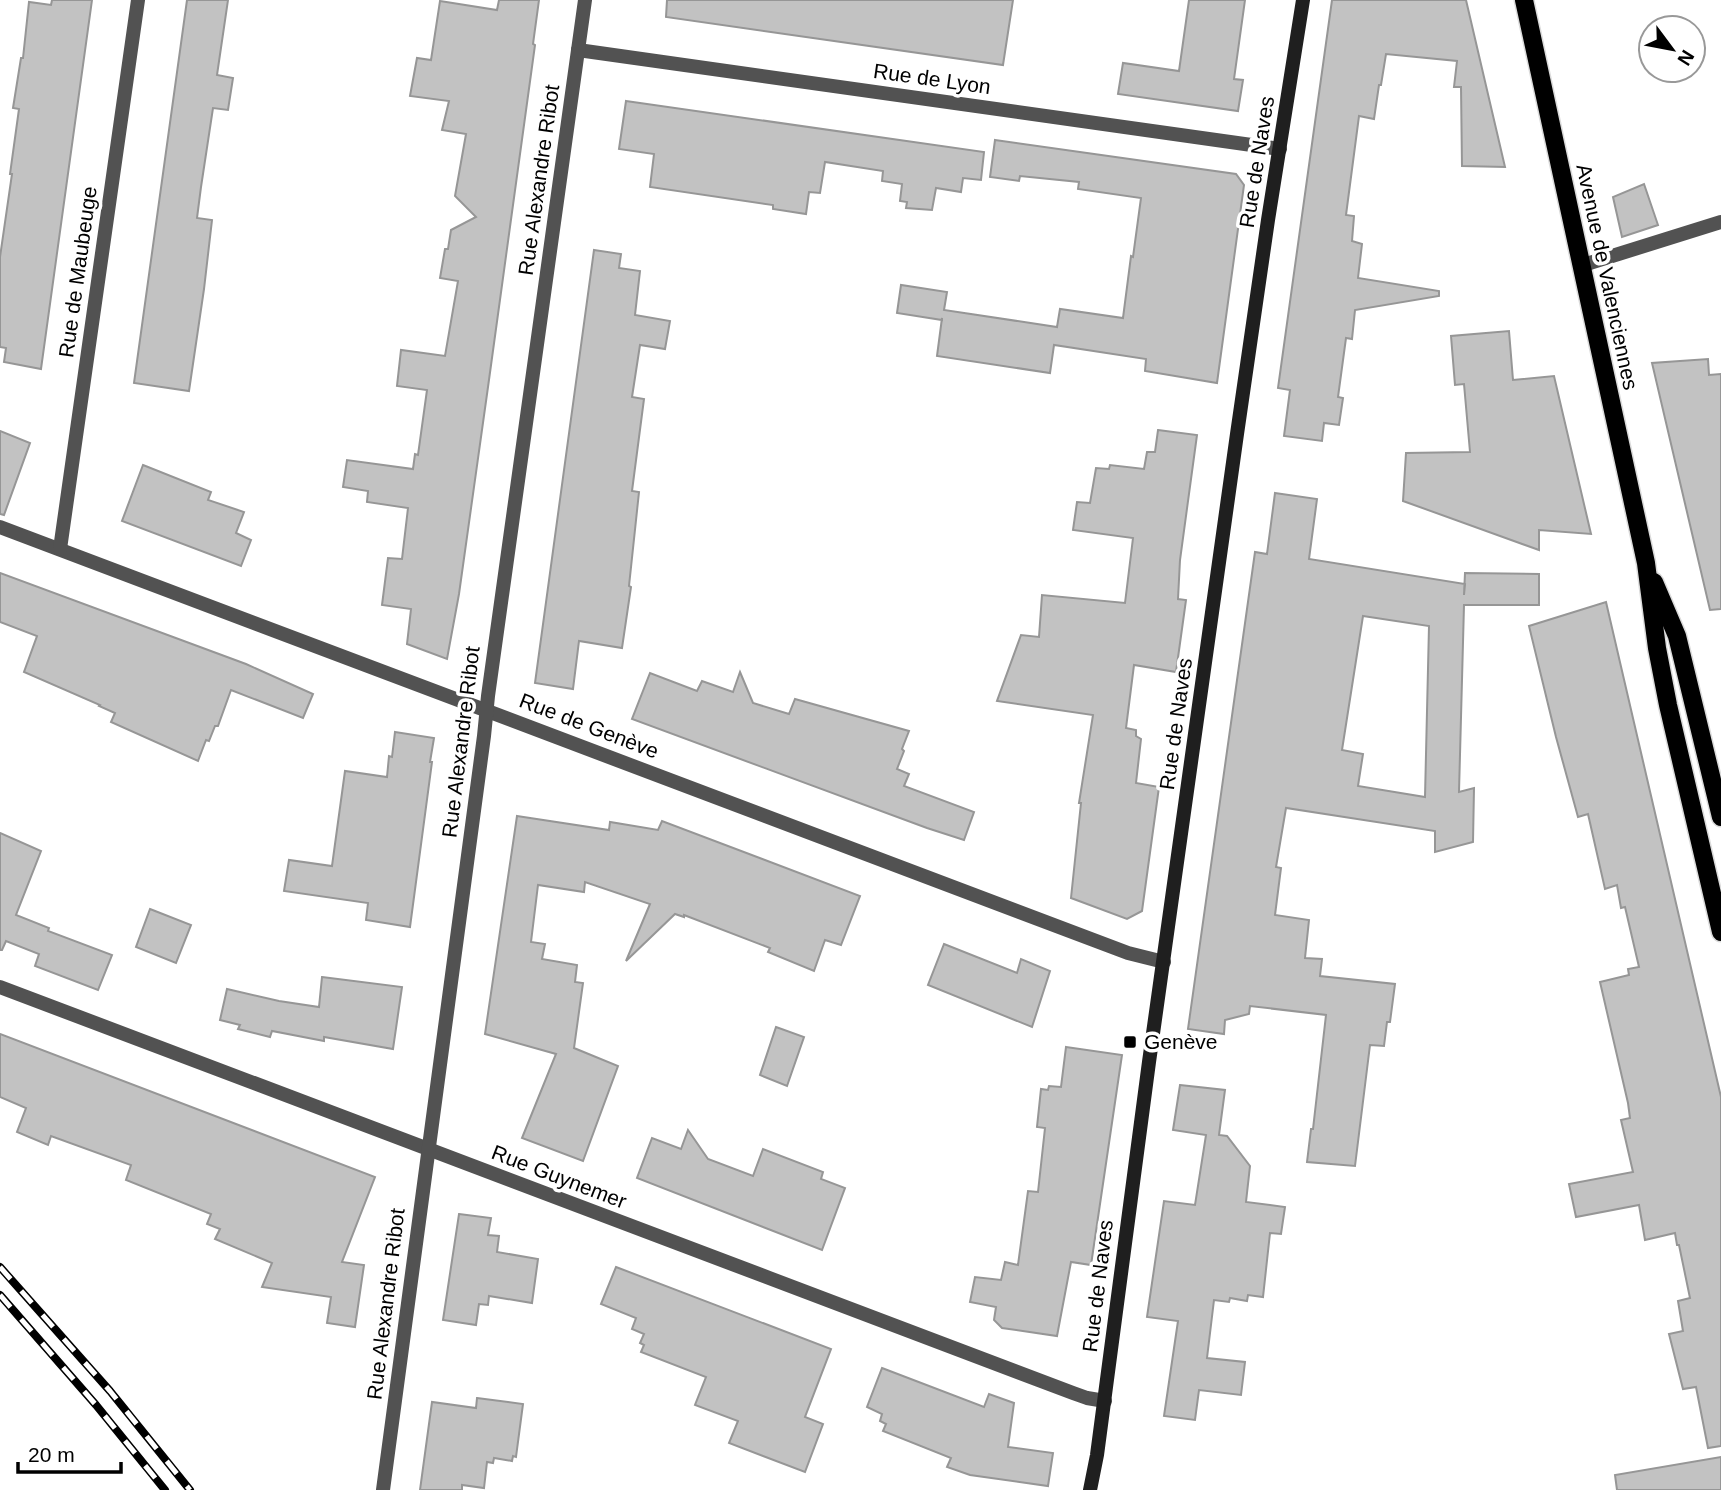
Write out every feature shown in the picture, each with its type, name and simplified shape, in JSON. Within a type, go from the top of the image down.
[{"type":"main road","name":"Rue de Naves","points":[[1090,1490],[1105,1401],[1147,1076],[1268,220],[1303,0]]},
{"type":"main road","name":"Avenue de Valenciennes","points":[[1524,0],[1646,563],[1657,648],[1668,705],[1721,932]]},
{"type":"main road","name":"Avenue de Valenciennes","points":[[1646,563],[1677,636],[1721,817]]},
{"type":"main road","name":"Rue de Naves","points":[[1097,1455],[1097,1490]]},
{"type":"street","name":"Rue de Maubeuge","points":[[60,549],[138,0]]},
{"type":"street","name":"Rue Alexandre Ribot","points":[[383,1490],[486,710],[585,0]]},
{"type":"street","name":"Rue de Lyon","points":[[578,50],[1280,149]]},
{"type":"street","points":[[1580,266],[1721,222]]},
{"type":"street","name":"Rue de Genève","points":[[0,527],[1128,953],[1164,962]]},
{"type":"street","name":"Rue Guynemer","points":[[0,987],[1073,1393],[1105,1401]]},
{"type":"building","points":[[52,0],[92,0],[41,369],[4,362],[6,348],[0,347],[0,257],[19,109],[13,108],[23,58],[29,2],[51,5]]},
{"type":"building","points":[[187,0],[228,0],[217,75],[233,78],[228,110],[213,108],[201,187],[197,218],[212,220],[189,391],[134,383]]},
{"type":"building","points":[[499,0],[539,0],[488,387],[459,594],[447,659],[407,644],[411,609],[382,605],[388,558],[402,559],[408,508],[367,502],[368,491],[343,487],[347,460],[413,469],[415,454],[418,455],[427,390],[397,386],[401,350],[445,356],[458,281],[440,278],[445,249],[448,249],[451,230],[476,217],[455,196],[466,134],[442,130],[449,101],[410,96],[417,58],[431,60],[440,1],[497,10]]},
{"type":"building","points":[[667,0],[1013,0],[1003,65],[666,17]]},
{"type":"building","points":[[1189,0],[1245,0],[1234,79],[1243,80],[1238,111],[1118,94],[1123,63],[1179,71]]},
{"type":"building","points":[[1332,0],[1466,0],[1505,167],[1462,166],[1461,87],[1454,87],[1457,61],[1386,54],[1374,119],[1359,116],[1346,215],[1354,216],[1352,241],[1362,244],[1358,278],[1439,291],[1439,296],[1355,310],[1352,339],[1346,338],[1338,397],[1343,398],[1339,425],[1324,423],[1322,441],[1284,436],[1290,390],[1278,388]]},
{"type":"building","points":[[626,101],[984,152],[981,180],[963,178],[961,192],[936,188],[932,210],[906,208],[907,202],[900,201],[902,184],[882,181],[883,171],[825,162],[820,193],[809,192],[806,214],[773,209],[773,205],[650,187],[654,154],[619,149]]},
{"type":"building","points":[[995,140],[1236,174],[1244,185],[1217,383],[1145,371],[1146,359],[1054,345],[1050,373],[937,356],[942,320],[897,313],[901,285],[947,292],[944,310],[1057,327],[1060,309],[1123,318],[1141,198],[1078,189],[1079,182],[1020,176],[1019,181],[990,177]]},
{"type":"building","points":[[1644,184],[1658,225],[1622,237],[1613,197]]},
{"type":"building","points":[[594,250],[621,254],[619,268],[640,271],[635,315],[670,321],[665,349],[640,345],[632,397],[644,399],[632,491],[639,492],[631,587],[622,648],[579,641],[573,689],[535,683]]},
{"type":"building","points":[[1509,331],[1513,380],[1554,376],[1591,534],[1539,530],[1539,550],[1403,501],[1406,453],[1470,452],[1464,384],[1455,385],[1451,336]]},
{"type":"building","points":[[1708,359],[1709,375],[1721,374],[1721,609],[1710,610],[1652,363]]},
{"type":"building","points":[[1158,430],[1197,435],[1180,560],[1178,599],[1186,600],[1176,672],[1134,665],[1126,728],[1136,730],[1136,736],[1141,739],[1136,783],[1159,787],[1142,911],[1127,919],[1071,898],[1079,803],[1093,715],[997,701],[1021,635],[1039,637],[1042,595],[1125,603],[1133,538],[1073,530],[1077,502],[1090,503],[1096,468],[1109,469],[1110,465],[1144,469],[1147,452],[1155,452]]},
{"type":"building","points":[[0,431],[30,443],[4,515],[0,514]]},
{"type":"building","points":[[143,465],[211,492],[208,500],[244,512],[236,533],[251,540],[241,566],[122,521]]},
{"type":"building","points":[[1275,493],[1317,499],[1309,559],[1465,584],[1465,573],[1539,574],[1539,605],[1464,605],[1459,792],[1474,788],[1473,842],[1435,852],[1435,831],[1286,808],[1276,867],[1281,868],[1275,915],[1309,920],[1305,958],[1322,959],[1320,976],[1395,984],[1384,1046],[1370,1045],[1355,1166],[1307,1162],[1326,1015],[1250,1006],[1249,1014],[1225,1020],[1224,1034],[1188,1029],[1255,552],[1267,554]],"holes":[[[1363,616],[1429,626],[1425,797],[1358,786],[1363,754],[1342,750]]]},
{"type":"building","points":[[0,573],[246,664],[313,694],[303,718],[231,690],[218,726],[215,726],[209,741],[206,740],[198,761],[111,722],[115,713],[24,672],[37,636],[0,622]]},
{"type":"building","points":[[1606,602],[1721,1097],[1721,1446],[1708,1448],[1696,1387],[1683,1389],[1669,1334],[1683,1331],[1678,1301],[1690,1298],[1675,1233],[1645,1240],[1639,1205],[1576,1217],[1569,1184],[1633,1172],[1621,1120],[1630,1118],[1628,1103],[1600,982],[1629,975],[1628,969],[1639,967],[1617,885],[1605,889],[1588,814],[1578,817],[1529,626]]},
{"type":"building","points":[[740,672],[753,703],[789,714],[795,699],[909,731],[897,769],[909,774],[904,786],[974,812],[964,840],[632,719],[650,673],[697,691],[702,681],[733,692]]},
{"type":"building","points":[[395,732],[434,738],[410,927],[366,920],[368,903],[284,891],[289,860],[332,866],[345,771],[387,777]]},
{"type":"building","points":[[517,816],[609,830],[610,822],[658,830],[662,821],[860,896],[841,945],[825,940],[814,971],[768,952],[770,948],[675,914],[626,961],[650,904],[585,882],[584,892],[538,885],[531,942],[545,944],[542,959],[577,965],[575,982],[583,983],[574,1048],[618,1066],[583,1161],[522,1138],[556,1054],[485,1034]]},
{"type":"building","points":[[0,833],[41,851],[16,915],[49,928],[48,931],[112,955],[98,990],[35,966],[39,954],[6,941],[0,950]]},
{"type":"building","points":[[150,909],[191,925],[176,963],[136,947]]},
{"type":"building","points":[[944,944],[1017,973],[1021,959],[1050,971],[1032,1027],[928,985]]},
{"type":"building","points":[[322,977],[402,987],[393,1049],[324,1037],[324,1041],[272,1031],[270,1037],[238,1029],[240,1025],[220,1020],[227,989],[319,1007]]},
{"type":"building","points":[[776,1027],[804,1037],[787,1086],[760,1075]]},
{"type":"building","points":[[0,1034],[375,1177],[342,1262],[364,1265],[355,1327],[327,1323],[331,1297],[262,1287],[272,1263],[215,1239],[220,1229],[207,1224],[211,1214],[126,1180],[131,1165],[51,1136],[48,1145],[17,1132],[26,1108],[0,1097]]},
{"type":"building","points":[[1066,1047],[1122,1055],[1091,1265],[1071,1262],[1057,1336],[1002,1328],[994,1320],[996,1307],[970,1302],[975,1277],[1001,1280],[1005,1262],[1018,1265],[1028,1191],[1038,1192],[1045,1128],[1037,1127],[1041,1089],[1048,1090],[1049,1086],[1061,1087]]},
{"type":"building","points":[[1180,1085],[1225,1090],[1219,1135],[1227,1136],[1250,1166],[1246,1202],[1285,1207],[1281,1234],[1270,1233],[1263,1297],[1248,1295],[1247,1301],[1230,1298],[1229,1302],[1214,1300],[1207,1358],[1245,1362],[1241,1395],[1199,1390],[1195,1420],[1164,1416],[1178,1321],[1147,1317],[1164,1201],[1195,1205],[1206,1135],[1173,1130]]},
{"type":"building","points":[[688,1130],[708,1159],[753,1176],[763,1149],[823,1172],[821,1179],[845,1188],[822,1250],[637,1178],[652,1138],[681,1149]]},
{"type":"building","points":[[459,1214],[491,1218],[488,1235],[499,1236],[497,1252],[538,1259],[532,1303],[489,1296],[488,1305],[479,1304],[476,1325],[443,1320]]},
{"type":"building","points":[[616,1267],[831,1349],[805,1417],[823,1424],[805,1472],[729,1443],[738,1421],[695,1405],[706,1377],[641,1352],[644,1345],[640,1343],[644,1334],[632,1329],[636,1318],[601,1304]]},
{"type":"building","points":[[882,1368],[984,1407],[989,1394],[1014,1403],[1008,1447],[1053,1453],[1048,1486],[970,1475],[947,1467],[951,1458],[883,1431],[886,1424],[880,1421],[882,1414],[867,1407]]},
{"type":"building","points":[[477,1398],[523,1404],[516,1457],[513,1456],[512,1461],[494,1458],[493,1463],[487,1462],[484,1488],[462,1485],[462,1490],[420,1490],[432,1402],[476,1408]]},
{"type":"building","points":[[1721,1457],[1721,1490],[1617,1490],[1615,1475]]},
{"type":"railway","points":[[0,1267],[110,1391],[190,1490]]},
{"type":"railway","points":[[0,1295],[96,1405],[165,1490]]},
{"type":"place","name":"Genève","points":[[1130,1042]]}]
